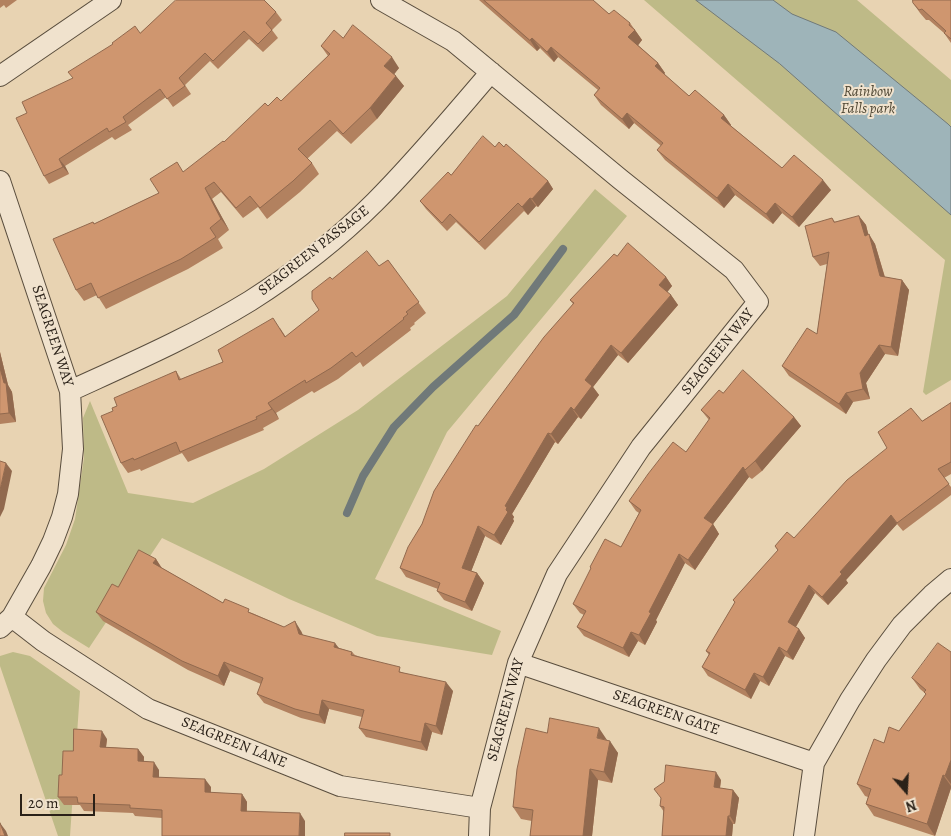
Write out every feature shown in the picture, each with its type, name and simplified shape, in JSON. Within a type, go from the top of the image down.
[{"type":"street","points":[[0,76],[111,0]]},
{"type":"street","name":"SEAGREEN WAY","points":[[382,0],[453,41],[734,270],[758,302],[641,447],[557,574],[518,663],[480,808],[479,836]]},
{"type":"street","name":"SEAGREEN PASSAGE","points":[[70,391],[174,343],[206,326],[251,300],[299,266],[374,203],[491,72]]},
{"type":"street","name":"SEAGREEN WAY","points":[[0,182],[70,391],[73,449],[68,494],[62,517],[41,566],[6,623]]},
{"type":"street","points":[[804,836],[814,763],[850,700],[902,625],[951,579]]},
{"type":"street","name":"SEAGREEN LANE","points":[[6,623],[43,641],[148,709],[340,786],[480,808]]},
{"type":"street","name":"SEAGREEN GATE","points":[[518,663],[814,763]]},
{"type":"green space","name":"Rainbow Falls park","points":[[644,0],[857,0],[951,80],[951,380],[926,395],[923,392],[945,260]]},
{"type":"green space","points":[[595,189],[627,216],[447,432],[375,579],[501,631],[492,655],[377,636],[289,599],[162,538],[89,648],[53,624],[46,613],[43,601],[44,588],[66,545],[75,519],[84,458],[83,418],[90,401],[128,493],[193,503],[264,469],[358,410],[507,296]]},
{"type":"green space","points":[[13,652],[30,656],[80,691],[70,836],[58,836],[0,666],[0,656]]},
{"type":"water","points":[[696,0],[773,0],[792,14],[836,32],[948,124],[951,127],[951,215],[780,64]]},
{"type":"building","points":[[176,0],[264,0],[276,12],[266,23],[272,30],[258,44],[244,31],[213,61],[205,53],[179,78],[185,86],[167,99],[160,89],[123,117],[126,122],[109,132],[107,128],[59,159],[63,167],[44,176],[16,118],[27,113],[22,102],[73,78],[68,72],[113,44],[135,26],[140,33]]},
{"type":"building","points":[[484,0],[593,0],[609,14],[614,10],[630,23],[629,25],[635,30],[628,37],[658,63],[655,66],[689,96],[695,90],[724,115],[721,118],[782,168],[794,155],[823,180],[792,217],[775,203],[766,214],[728,184],[717,198],[657,150],[663,143],[627,113],[622,119],[594,95],[600,88],[551,47],[547,52],[532,38],[530,40]]},
{"type":"building","points":[[913,0],[951,0],[951,39],[944,33],[946,31],[922,9],[919,10],[913,3]]},
{"type":"building","points":[[353,25],[392,57],[384,66],[396,76],[370,108],[343,134],[330,120],[298,149],[312,163],[260,208],[250,196],[236,208],[214,182],[205,188],[221,219],[210,228],[216,237],[181,259],[98,298],[91,283],[76,290],[53,239],[93,222],[94,224],[159,193],[150,179],[177,162],[183,172],[224,142],[265,103],[268,106],[277,97],[281,101],[330,54],[321,46],[334,30],[343,38]]},
{"type":"building","points":[[483,136],[495,147],[499,142],[504,147],[506,144],[548,181],[522,207],[518,203],[479,242],[450,214],[442,223],[420,201],[448,172],[451,175]]},
{"type":"building","points":[[859,216],[865,236],[869,234],[880,276],[902,280],[891,347],[879,345],[860,373],[863,389],[846,393],[839,404],[782,366],[807,328],[817,334],[829,252],[813,257],[805,226],[832,218],[834,222]]},
{"type":"building","points":[[628,243],[666,277],[659,285],[671,295],[621,353],[611,345],[585,380],[592,386],[574,410],[571,407],[551,434],[548,433],[505,506],[508,512],[494,535],[478,526],[462,568],[477,573],[465,602],[437,591],[440,583],[400,568],[408,547],[422,524],[434,491],[476,425],[478,426],[544,337],[574,303],[570,300],[614,254],[617,256]]},
{"type":"building","points":[[367,251],[379,266],[388,260],[419,302],[406,312],[408,314],[404,319],[356,357],[352,352],[331,368],[306,383],[305,380],[268,403],[272,409],[256,417],[257,419],[180,452],[176,442],[134,460],[133,458],[121,463],[101,416],[113,411],[112,408],[117,406],[114,398],[176,371],[179,380],[223,362],[218,350],[273,318],[285,337],[319,310],[312,299],[312,291],[330,277],[332,279]]},
{"type":"building","points":[[0,368],[4,383],[6,383],[9,413],[0,414]]},
{"type":"building","points":[[743,370],[794,417],[755,461],[745,470],[743,467],[704,518],[713,524],[688,560],[679,554],[639,635],[631,632],[623,648],[577,627],[586,611],[573,604],[605,539],[621,547],[641,510],[629,501],[673,442],[686,452],[710,418],[701,410],[719,390],[723,393]]},
{"type":"building","points":[[951,403],[951,462],[938,469],[949,484],[897,523],[891,515],[840,572],[842,574],[822,597],[809,585],[788,622],[799,629],[787,652],[779,647],[763,677],[754,673],[745,690],[702,667],[710,653],[706,651],[735,602],[733,600],[778,550],[775,546],[787,532],[794,538],[847,480],[887,448],[878,432],[911,408],[922,421]]},
{"type":"building","points":[[0,461],[6,463],[0,490]]},
{"type":"building","points":[[139,550],[156,559],[153,563],[223,603],[225,599],[249,609],[248,612],[284,627],[295,621],[299,634],[335,643],[334,647],[352,652],[351,655],[400,667],[399,672],[446,682],[436,726],[425,723],[421,742],[359,728],[364,710],[322,700],[319,715],[295,709],[257,694],[263,678],[224,662],[218,676],[182,661],[96,612],[112,584],[118,587]]},
{"type":"building","points":[[938,643],[951,652],[951,760],[945,776],[943,775],[927,824],[866,804],[871,789],[857,784],[874,739],[884,743],[889,727],[899,731],[926,694],[924,692],[926,690],[912,678]]},
{"type":"building","points":[[550,718],[599,728],[597,738],[610,741],[604,772],[590,769],[583,836],[530,836],[533,810],[513,807],[517,769],[526,728],[547,733]]},
{"type":"building","points":[[74,729],[102,731],[100,747],[138,749],[138,761],[154,762],[153,777],[205,779],[205,792],[242,794],[241,811],[300,813],[299,836],[162,836],[162,810],[130,808],[130,805],[78,803],[77,797],[58,797],[59,775],[62,775],[63,751],[73,751]]},
{"type":"building","points":[[666,765],[716,772],[714,787],[733,790],[726,836],[662,836],[664,807],[660,806],[661,798],[654,789],[664,782]]},
{"type":"building","points":[[0,823],[5,836],[0,836]]},
{"type":"building","points":[[345,833],[390,833],[390,836],[345,836]]},
{"type":"waterway","points":[[347,513],[363,476],[394,427],[433,387],[514,315],[563,249]]}]
